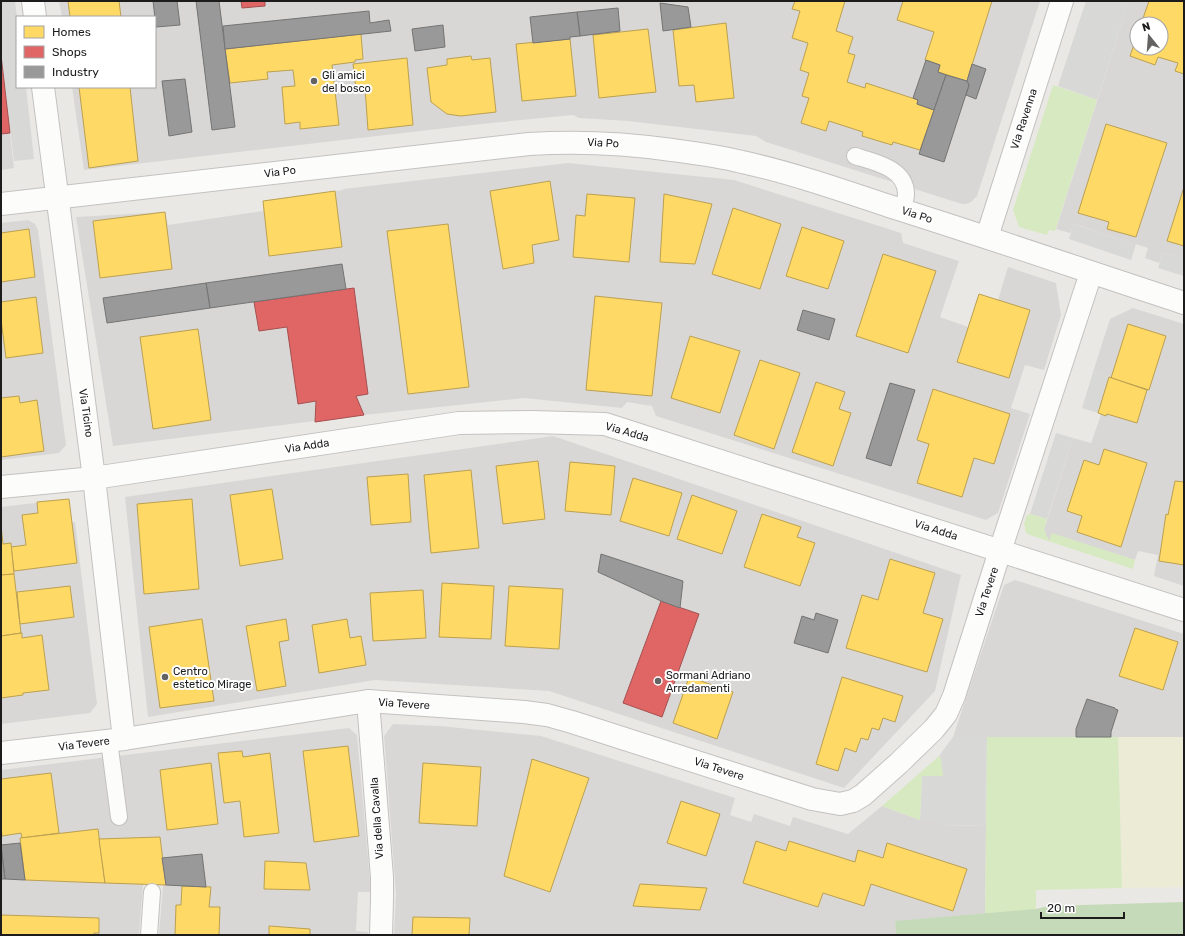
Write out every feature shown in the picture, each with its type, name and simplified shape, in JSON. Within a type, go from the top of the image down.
[{"type":"street","points":[[33,1],[35,16]]},
{"type":"street","name":"Via Ravenna","points":[[987,237],[1062,1]]},
{"type":"street","name":"Via Ticino","points":[[43,88],[94,478],[117,740]]},
{"type":"street","name":"Via Po","points":[[1,204],[529,144],[561,142],[631,144],[704,154],[777,170],[987,237],[1090,273],[1184,303]]},
{"type":"street","name":"Via Tevere","points":[[1,753],[117,740],[368,701],[547,715],[812,799],[840,804],[853,801],[863,795],[899,763],[934,729],[946,714],[954,696],[1090,273]]},
{"type":"street","name":"Via Adda","points":[[1,487],[94,478],[460,423],[532,422],[605,424],[1184,610]]},
{"type":"street","name":"Via della Cavalla","points":[[368,701],[382,877],[381,935]]},
{"type":"lane","points":[[855,156],[886,166],[895,172],[901,179],[906,194],[902,210]]},
{"type":"lane","points":[[117,740],[119,817]]},
{"type":"lane","points":[[149,935],[152,892]]},
{"type":"shaded area","points":[[1,1],[15,1],[17,16],[16,88],[26,88],[34,159],[14,161],[1,55]]},
{"type":"shaded area","points":[[59,1],[1040,1],[977,196],[971,202],[966,204],[766,142],[756,136],[628,121],[579,118],[573,115],[481,124],[84,170],[72,88],[156,88],[156,16],[62,16]]},
{"type":"shaded area","points":[[1086,1],[1129,1],[1097,100],[1058,86]]},
{"type":"shaded area","points":[[1129,1],[1184,1],[1184,259],[1163,252],[1159,263],[1145,258],[1148,248],[1074,224],[1070,233],[1056,229]]},
{"type":"shaded area","points":[[1,55],[14,168],[1,170]]},
{"type":"shaded area","points":[[568,163],[734,180],[901,233],[903,243],[959,261],[940,317],[968,327],[979,294],[998,300],[1008,267],[1056,283],[1061,315],[1044,370],[1025,365],[1011,408],[1030,414],[998,513],[986,520],[656,416],[652,406],[627,402],[622,408],[524,398],[364,415],[113,446],[76,217],[165,212],[168,225],[263,211],[263,201],[343,189]]},
{"type":"shaded area","points":[[28,220],[35,224],[38,230],[66,445],[59,453],[1,460],[1,223]]},
{"type":"shaded area","points":[[1073,224],[1136,244],[1131,260],[1069,239]]},
{"type":"shaded area","points":[[1163,252],[1184,259],[1184,276],[1158,268]]},
{"type":"shaded area","points":[[1133,308],[1184,324],[1184,586],[1154,576],[1158,555],[1138,551],[1135,560],[1052,534],[1049,542],[1044,530],[1073,438],[1091,443],[1101,415],[1098,413],[1109,377],[1093,372],[1110,319]]},
{"type":"shaded area","points":[[1093,372],[1109,377],[1098,413],[1082,408]]},
{"type":"shaded area","points":[[1056,433],[1073,438],[1047,519],[1030,514]]},
{"type":"shaded area","points":[[553,436],[961,575],[935,691],[844,788],[549,691],[375,680],[148,717],[125,497]]},
{"type":"shaded area","points":[[69,499],[72,522],[75,522],[97,704],[90,713],[1,724],[1,507]]},
{"type":"shaded area","points":[[1015,580],[1184,634],[1184,737],[953,737],[1004,585]]},
{"type":"shaded area","points":[[393,724],[440,726],[541,736],[735,798],[730,815],[751,822],[754,814],[790,826],[793,817],[848,834],[882,806],[920,820],[941,820],[940,825],[986,826],[985,921],[895,921],[896,935],[394,935],[396,894],[384,736]]},
{"type":"shaded area","points":[[349,728],[357,735],[371,892],[358,892],[356,931],[368,932],[368,935],[159,935],[163,885],[143,884],[139,935],[1,935],[1,770]]},
{"type":"shaded area","points":[[953,737],[987,737],[986,826],[939,825],[940,820],[920,820],[922,776],[941,759],[939,756]]},
{"type":"green space","points":[[1053,85],[1097,100],[1055,231],[1049,230],[1047,235],[1019,227],[1013,210]]},
{"type":"green space","points":[[1030,514],[1047,519],[1044,530],[1049,541],[1052,533],[1135,560],[1133,569],[1030,535],[1026,533],[1024,524],[1027,515]]},
{"type":"green space","points":[[987,737],[1118,737],[1122,888],[1036,890],[1036,921],[985,921]]},
{"type":"green space","points":[[1118,737],[1184,737],[1184,887],[1122,888]]},
{"type":"green space","points":[[939,756],[941,759],[943,776],[922,776],[920,820],[882,806]]},
{"type":"green space","points":[[1184,902],[1184,935],[896,935],[895,921],[1036,909],[1048,906]]},
{"type":"building: Homes","points":[[68,1],[119,1],[121,16],[70,16]]},
{"type":"building: Homes","points":[[795,1],[845,1],[836,31],[853,37],[848,53],[855,55],[847,82],[865,88],[866,83],[918,100],[917,104],[934,110],[920,150],[893,142],[892,145],[862,136],[863,132],[829,121],[826,131],[801,123],[809,98],[802,96],[809,73],[800,70],[808,43],[792,38],[800,11],[792,9]]},
{"type":"building: Homes","points":[[903,1],[992,1],[967,81],[938,72],[940,65],[925,60],[934,32],[897,20]]},
{"type":"building: Homes","points":[[1149,1],[1184,1],[1184,74],[1175,71],[1178,63],[1158,57],[1155,65],[1130,56],[1169,56],[1169,16],[1144,16]]},
{"type":"building: Homes","points":[[726,23],[734,98],[696,102],[694,85],[679,86],[673,30]]},
{"type":"building: Homes","points":[[648,29],[656,92],[599,98],[593,35]]},
{"type":"building: Homes","name":"Gli amici del bosco","points":[[361,34],[363,59],[355,60],[355,62],[332,65],[339,125],[300,129],[300,122],[285,124],[282,87],[295,86],[293,70],[267,72],[268,79],[230,83],[225,49]]},
{"type":"building: Homes","points":[[570,39],[576,96],[522,101],[516,44]]},
{"type":"building: Homes","points":[[471,56],[472,60],[490,58],[496,112],[461,116],[447,114],[431,102],[427,68],[447,65],[447,59]]},
{"type":"building: Homes","points":[[407,58],[413,125],[368,130],[365,88],[356,89],[353,64]]},
{"type":"building: Homes","points":[[79,88],[130,88],[138,161],[89,168]]},
{"type":"building: Homes","points":[[1106,124],[1167,143],[1136,237],[1107,229],[1109,222],[1078,213]]},
{"type":"building: Homes","points":[[550,181],[559,240],[532,245],[534,263],[503,269],[490,191]]},
{"type":"building: Homes","points":[[1184,187],[1184,246],[1167,241]]},
{"type":"building: Homes","points":[[335,191],[342,247],[269,256],[263,201]]},
{"type":"building: Homes","points":[[587,194],[635,198],[629,262],[573,257],[576,215],[585,216]]},
{"type":"building: Homes","points":[[664,194],[712,204],[695,264],[660,262]]},
{"type":"building: Homes","points":[[733,208],[781,224],[760,289],[712,274]]},
{"type":"building: Homes","points":[[165,212],[172,269],[100,278],[93,221]]},
{"type":"building: Homes","points":[[448,224],[469,387],[408,394],[387,231]]},
{"type":"building: Homes","points":[[802,227],[844,241],[828,289],[786,276]]},
{"type":"building: Homes","points":[[29,229],[35,277],[1,282],[1,233]]},
{"type":"building: Homes","points":[[883,254],[936,271],[908,353],[856,336]]},
{"type":"building: Homes","points":[[979,294],[1030,310],[1009,378],[957,362]]},
{"type":"building: Homes","points":[[595,296],[662,303],[652,396],[586,390]]},
{"type":"building: Homes","points":[[36,297],[43,353],[6,358],[1,319],[1,302]]},
{"type":"building: Homes","points":[[1128,324],[1166,336],[1149,390],[1111,378]]},
{"type":"building: Homes","points":[[198,329],[211,420],[153,429],[140,337]]},
{"type":"building: Homes","points":[[690,336],[740,351],[720,413],[671,398]]},
{"type":"building: Homes","points":[[760,360],[800,373],[774,449],[734,435]]},
{"type":"building: Homes","points":[[1109,377],[1147,390],[1137,423],[1107,414],[1106,416],[1098,413]]},
{"type":"building: Homes","points":[[816,382],[845,392],[839,409],[851,413],[833,466],[792,452]]},
{"type":"building: Homes","points":[[933,389],[1010,414],[994,464],[974,458],[962,497],[917,483],[929,444],[917,440]]},
{"type":"building: Homes","points":[[19,396],[20,403],[37,400],[44,451],[1,457],[1,398]]},
{"type":"building: Homes","points":[[1104,449],[1147,463],[1121,547],[1077,532],[1082,516],[1067,511],[1084,460],[1099,465]]},
{"type":"building: Homes","points":[[538,461],[545,519],[503,524],[496,466]]},
{"type":"building: Homes","points":[[570,462],[615,466],[611,515],[565,511]]},
{"type":"building: Homes","points":[[471,470],[479,548],[431,553],[424,475]]},
{"type":"building: Homes","points":[[408,474],[411,522],[371,525],[367,477]]},
{"type":"building: Homes","points":[[633,478],[682,493],[669,536],[620,521]]},
{"type":"building: Homes","points":[[1175,481],[1184,482],[1184,565],[1159,561],[1166,514],[1168,515]]},
{"type":"building: Homes","points":[[272,489],[283,559],[240,566],[230,495]]},
{"type":"building: Homes","points":[[692,495],[737,511],[722,554],[677,539]]},
{"type":"building: Homes","points":[[69,499],[77,563],[14,571],[11,547],[26,545],[22,515],[38,513],[37,502]]},
{"type":"building: Homes","points":[[192,499],[199,589],[144,594],[137,504]]},
{"type":"building: Homes","points":[[762,514],[801,527],[797,537],[815,543],[800,586],[744,567]]},
{"type":"building: Homes","points":[[1,525],[3,544],[11,543],[14,574],[1,575]]},
{"type":"building: Homes","points":[[890,559],[935,573],[923,613],[943,619],[927,672],[846,648],[862,595],[878,600]]},
{"type":"building: Homes","points":[[14,574],[21,633],[1,636],[1,575]]},
{"type":"building: Homes","points":[[442,583],[494,586],[491,639],[439,637]]},
{"type":"building: Homes","points":[[70,586],[74,617],[20,624],[17,592]]},
{"type":"building: Homes","points":[[509,586],[563,589],[559,649],[505,646]]},
{"type":"building: Homes","points":[[423,590],[426,638],[373,641],[370,593]]},
{"type":"building: Homes","points":[[202,619],[214,701],[160,708],[149,627]]},
{"type":"building: Homes","points":[[286,619],[289,640],[279,642],[286,686],[257,691],[246,626]]},
{"type":"building: Homes","points":[[347,619],[350,638],[361,636],[366,665],[319,673],[312,625]]},
{"type":"building: Homes","points":[[1135,628],[1178,642],[1163,690],[1119,676]]},
{"type":"building: Homes","points":[[22,633],[22,638],[42,635],[49,690],[23,693],[23,695],[1,698],[1,636]]},
{"type":"building: Homes","points":[[689,677],[733,692],[717,739],[673,723]]},
{"type":"building: Homes","points":[[842,677],[903,696],[895,722],[883,718],[879,730],[872,728],[868,740],[861,738],[856,752],[845,748],[838,771],[816,764]]},
{"type":"building: Homes","points":[[348,746],[359,836],[314,842],[303,751]]},
{"type":"building: Homes","points":[[242,751],[243,757],[270,753],[279,833],[244,837],[240,801],[224,803],[218,753]]},
{"type":"building: Homes","points":[[532,759],[589,778],[550,892],[504,876]]},
{"type":"building: Homes","points":[[211,763],[218,824],[167,830],[160,770]]},
{"type":"building: Homes","points":[[423,763],[481,767],[477,826],[419,823]]},
{"type":"building: Homes","points":[[51,773],[59,833],[22,838],[21,833],[2,836],[1,779]]},
{"type":"building: Homes","points":[[681,801],[720,814],[706,856],[667,843]]},
{"type":"building: Homes","points":[[98,829],[105,883],[25,880],[20,838]]},
{"type":"building: Homes","points":[[160,837],[166,885],[105,883],[99,839]]},
{"type":"building: Homes","points":[[756,841],[786,851],[789,841],[855,862],[858,850],[883,858],[887,843],[967,869],[953,911],[871,884],[864,906],[823,893],[818,907],[743,883]]},
{"type":"building: Homes","points":[[265,861],[306,863],[310,890],[264,889]]},
{"type":"building: Homes","points":[[640,884],[707,888],[700,910],[633,906]]},
{"type":"building: Homes","points":[[182,886],[211,887],[209,907],[220,907],[219,935],[175,935],[176,905],[181,905]]},
{"type":"building: Homes","points":[[1,915],[99,918],[99,933],[94,933],[94,935],[1,935]]},
{"type":"building: Homes","points":[[413,917],[470,918],[469,935],[412,935]]},
{"type":"building: Homes","points":[[269,926],[310,929],[310,935],[269,935]]},
{"type":"building: Shops","points":[[241,1],[265,1],[265,6],[242,8]]},
{"type":"building: Shops","points":[[1,55],[10,133],[1,134]]},
{"type":"building: Shops","points":[[354,288],[368,394],[356,396],[364,415],[315,422],[316,401],[298,404],[287,327],[259,331],[254,302]]},
{"type":"building: Shops","points":[[661,601],[699,614],[662,717],[623,703]]},
{"type":"building: Industry","points":[[153,1],[177,1],[180,25],[156,27],[156,16],[155,16]]},
{"type":"building: Industry","points":[[196,1],[219,1],[235,127],[212,130]]},
{"type":"building: Industry","points":[[660,3],[688,7],[691,27],[663,31]]},
{"type":"building: Industry","points":[[618,8],[620,31],[580,36],[577,12]]},
{"type":"building: Industry","points":[[369,11],[370,23],[389,20],[391,31],[225,49],[223,26]]},
{"type":"building: Industry","points":[[577,12],[580,36],[570,37],[570,39],[533,43],[530,17]]},
{"type":"building: Industry","points":[[443,25],[445,47],[415,51],[412,29]]},
{"type":"building: Industry","points":[[926,60],[940,65],[938,72],[946,75],[934,110],[917,104],[918,100],[913,98]]},
{"type":"building: Industry","points":[[972,64],[986,69],[976,99],[966,95],[969,85],[967,81]]},
{"type":"building: Industry","points":[[946,75],[967,81],[969,85],[944,162],[919,154]]},
{"type":"building: Industry","points":[[185,79],[192,132],[169,136],[162,81]]},
{"type":"building: Industry","points":[[342,264],[346,289],[210,308],[206,283]]},
{"type":"building: Industry","points":[[206,283],[210,308],[107,323],[103,298]]},
{"type":"building: Industry","points":[[803,310],[835,319],[829,340],[797,330]]},
{"type":"building: Industry","points":[[890,383],[915,390],[891,466],[866,458]]},
{"type":"building: Industry","points":[[601,554],[683,581],[680,608],[661,601],[598,572]]},
{"type":"building: Industry","points":[[816,613],[838,620],[828,653],[794,643],[802,616],[814,620]]},
{"type":"building: Industry","points":[[1087,699],[1118,710],[1111,732],[1111,737],[1076,737],[1076,729]]},
{"type":"building: Industry","points":[[20,843],[25,880],[5,879],[1,845]]},
{"type":"building: Industry","points":[[1,847],[5,879],[1,879]]},
{"type":"building: Industry","points":[[202,854],[206,887],[166,885],[162,858]]},
{"type":"place","name":"Gli amici del bosco","points":[[314,81]]},
{"type":"place","name":"Centro estetico Mirage","points":[[165,677]]},
{"type":"place","name":"Sormani Adriano Arredamenti","points":[[658,681]]}]
